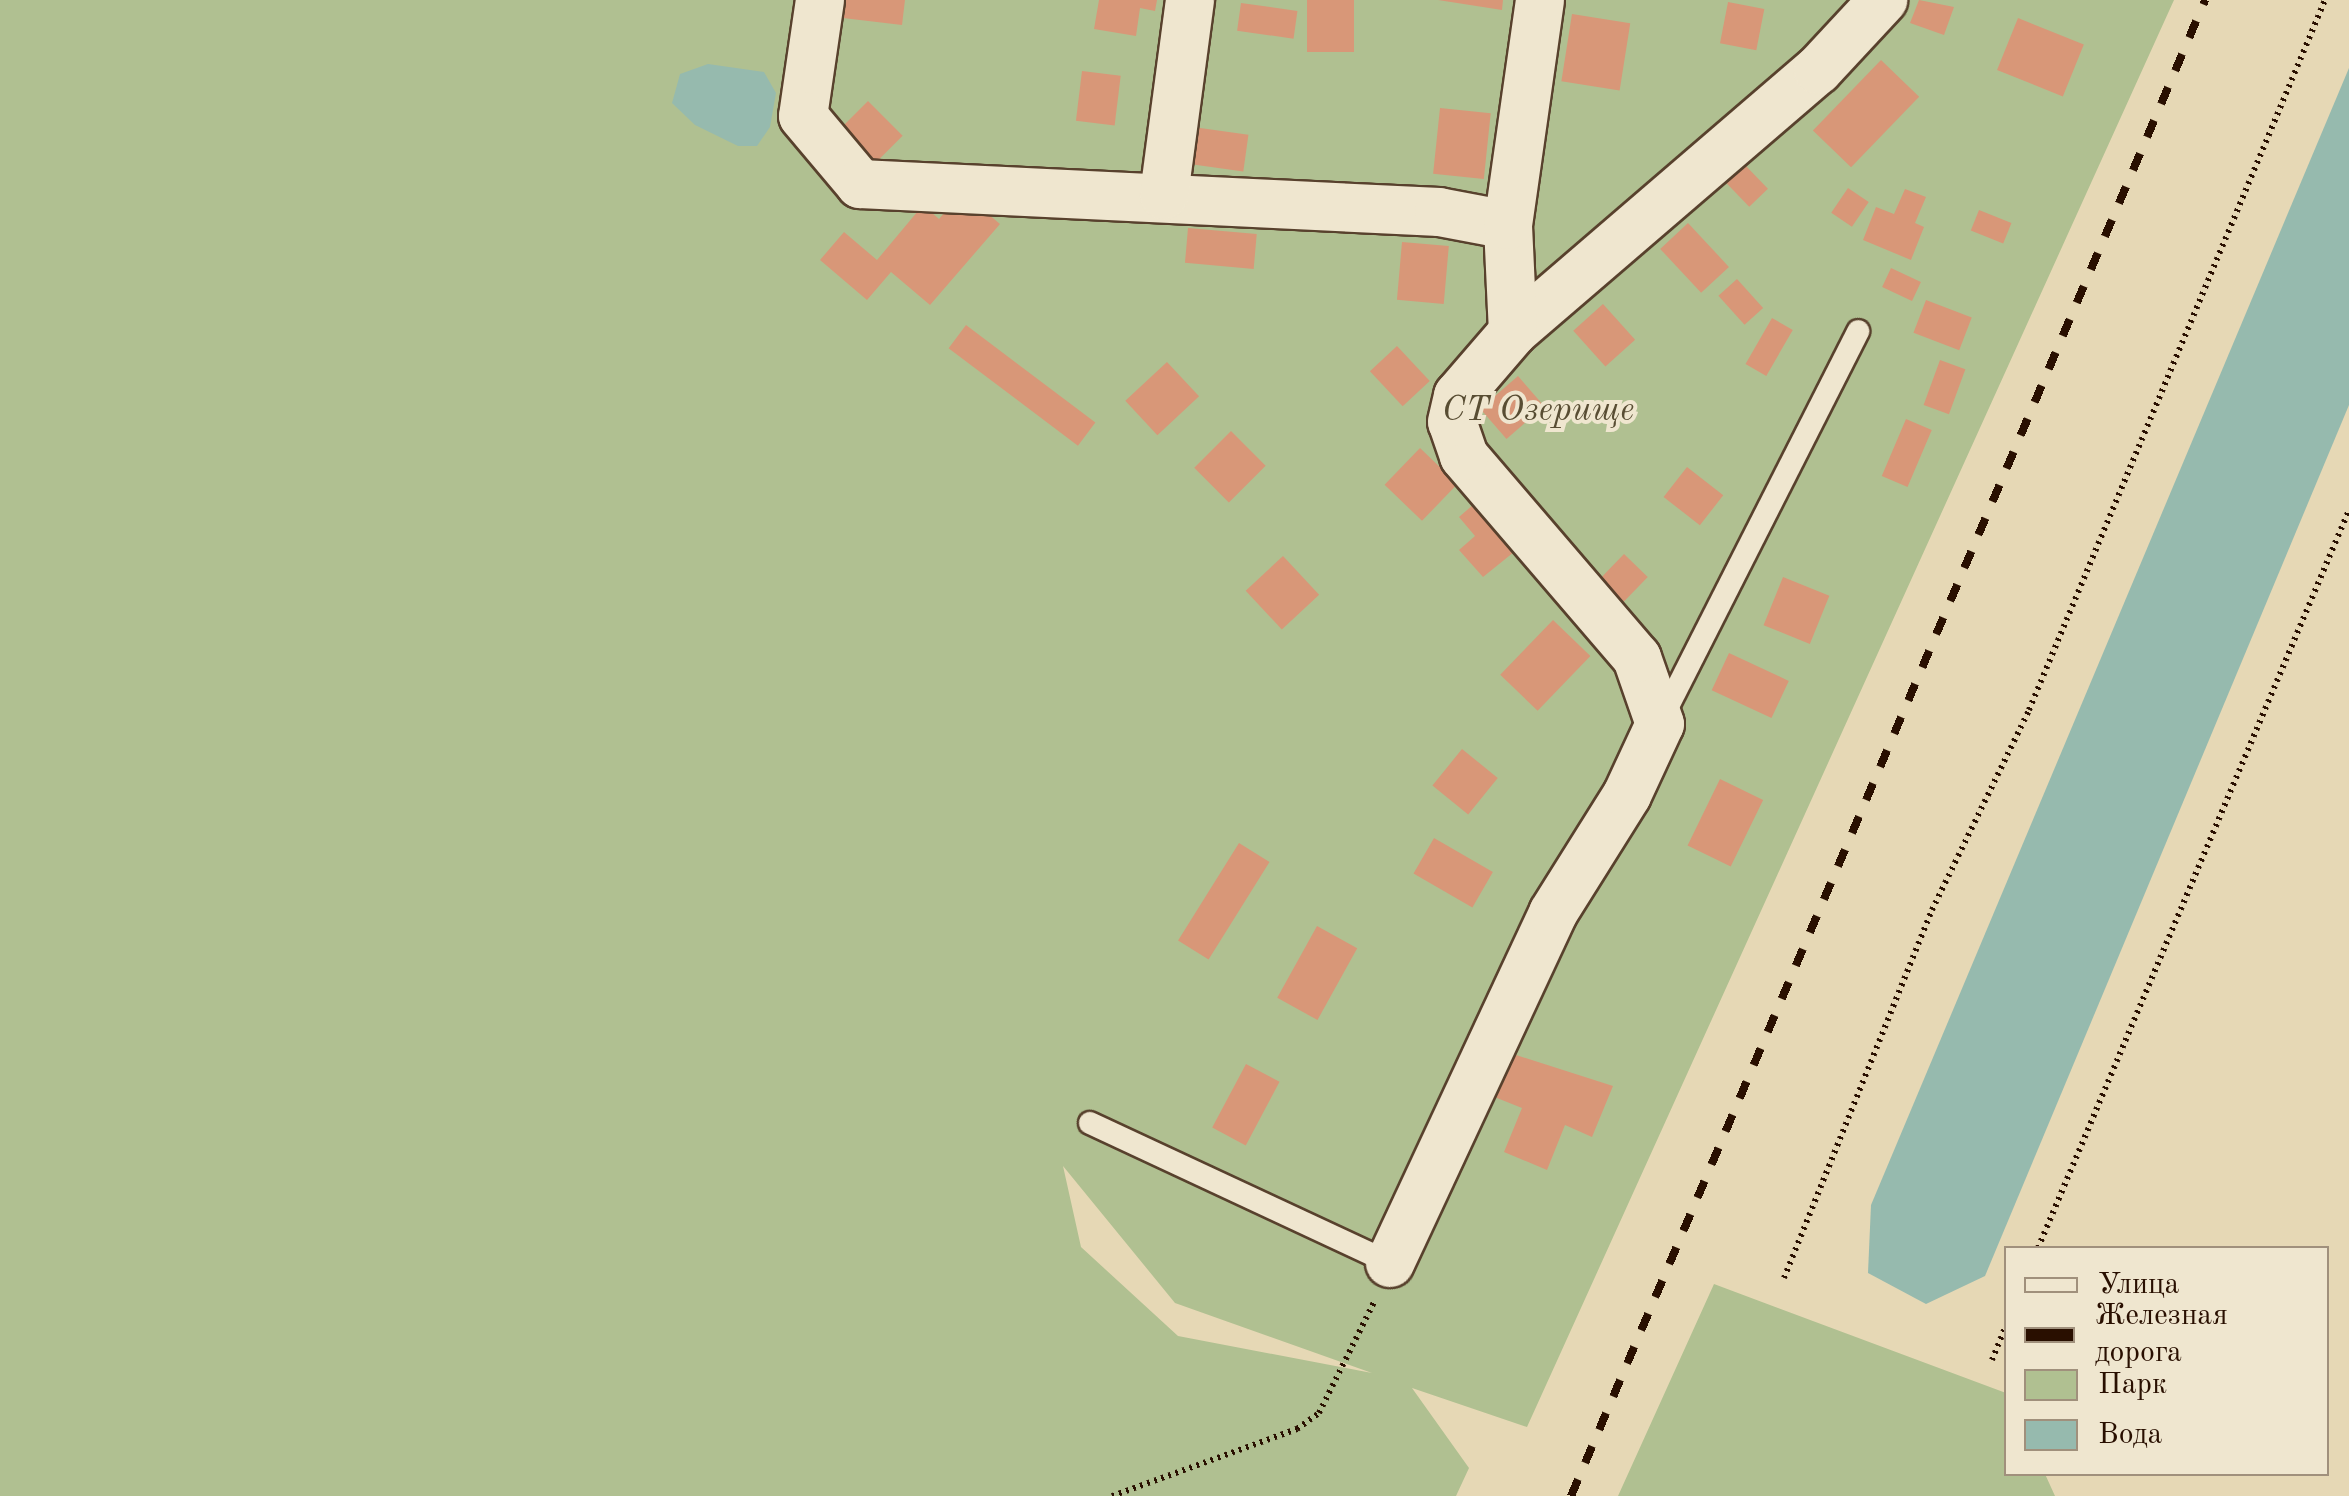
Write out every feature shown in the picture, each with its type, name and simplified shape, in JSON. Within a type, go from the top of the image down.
[{"type":"street","points":[[820,0],[804,116],[860,184],[1164,195],[1439,212],[1508,225]]},
{"type":"street","points":[[1164,195],[1190,0]]},
{"type":"street","points":[[1513,332],[1508,225],[1540,0]]},
{"type":"street","points":[[1390,1264],[1554,912],[1626,795],[1660,724],[1637,658],[1464,456],[1452,422],[1458,396],[1513,332],[1818,70],[1884,0]]},
{"type":"lane","points":[[1660,724],[1858,331]]},
{"type":"lane","points":[[1090,1123],[1390,1264]]},
{"type":"path","points":[[1784,1278],[1932,910],[2029,710],[2324,0]]},
{"type":"path","points":[[2039,1246],[2349,510]]},
{"type":"path","points":[[1112,1496],[1297,1429],[1319,1413],[1334,1392],[1390,1264]]},
{"type":"path","points":[[1992,1360],[2004,1331]]},
{"type":"green space","name":"СТ Озерище","points":[[0,0],[2174,0],[1527,1427],[1412,1388],[1469,1468],[1456,1496],[0,1496]],"holes":[[[1063,1166],[1175,1303],[1372,1373],[1178,1336],[1081,1247]]]},
{"type":"green space","points":[[1714,1284],[2004,1392],[2004,1476],[2046,1476],[2055,1496],[1618,1496]]},
{"type":"water","points":[[708,64],[764,72],[776,93],[770,127],[757,146],[738,146],[695,125],[672,103],[680,74]]},
{"type":"water","points":[[2349,68],[2349,405],[1985,1276],[1926,1304],[1868,1273],[1871,1205]]},
{"type":"building","points":[[845,0],[905,0],[902,25],[843,18]]},
{"type":"building","points":[[1099,0],[1157,0],[1155,11],[1140,8],[1136,36],[1094,29]]},
{"type":"building","points":[[1307,0],[1354,0],[1354,52],[1307,52]]},
{"type":"building","points":[[1438,0],[1503,0],[1502,10]]},
{"type":"building","points":[[1919,0],[1954,7],[1944,35],[1910,23]]},
{"type":"building","points":[[1728,2],[1764,9],[1756,50],[1720,43]]},
{"type":"building","points":[[1241,3],[1297,11],[1294,39],[1237,31]]},
{"type":"building","points":[[1572,14],[1630,23],[1620,90],[1561,81]]},
{"type":"building","points":[[2018,18],[2084,45],[2063,97],[1997,70]]},
{"type":"building","points":[[1881,60],[1919,97],[1851,167],[1813,130]]},
{"type":"building","points":[[1082,71],[1121,76],[1115,125],[1076,121]]},
{"type":"building","points":[[868,101],[903,136],[869,169],[835,134]]},
{"type":"building","points":[[1440,108],[1491,113],[1484,179],[1433,174]]},
{"type":"building","points":[[1193,127],[1248,135],[1243,171],[1188,164]]},
{"type":"building","points":[[1745,165],[1768,189],[1749,207],[1726,183]]},
{"type":"building","points":[[1848,188],[1869,202],[1852,227],[1831,213]]},
{"type":"building","points":[[1905,189],[1926,197],[1915,223],[1924,227],[1911,260],[1863,240],[1876,207],[1894,214]]},
{"type":"building","points":[[962,192],[1000,224],[930,305],[891,272],[867,300],[820,260],[844,232],[877,260],[923,205],[939,219]]},
{"type":"building","points":[[1979,210],[2011,223],[2003,244],[1971,230]]},
{"type":"building","points":[[1688,223],[1729,267],[1701,293],[1660,249]]},
{"type":"building","points":[[1188,228],[1257,234],[1254,269],[1185,263]]},
{"type":"building","points":[[1402,242],[1449,246],[1444,304],[1397,300]]},
{"type":"building","points":[[1891,268],[1921,282],[1912,301],[1882,287]]},
{"type":"building","points":[[1737,279],[1763,308],[1745,325],[1718,296]]},
{"type":"building","points":[[1926,300],[1972,318],[1959,350],[1913,333]]},
{"type":"building","points":[[1603,304],[1635,340],[1605,366],[1573,331]]},
{"type":"building","points":[[1772,318],[1793,330],[1766,376],[1746,364]]},
{"type":"building","points":[[966,325],[1095,422],[1078,446],[949,348]]},
{"type":"building","points":[[1397,346],[1430,381],[1403,406],[1370,371]]},
{"type":"building","points":[[1940,360],[1965,369],[1949,414],[1924,405]]},
{"type":"building","points":[[1167,362],[1199,396],[1157,435],[1125,401]]},
{"type":"building","points":[[1518,376],[1544,406],[1507,439],[1480,409]]},
{"type":"building","points":[[1906,419],[1932,430],[1908,487],[1882,476]]},
{"type":"building","points":[[1231,431],[1266,466],[1229,502],[1194,468]]},
{"type":"building","points":[[1420,448],[1457,484],[1422,521],[1385,485]]},
{"type":"building","points":[[1687,467],[1723,495],[1700,525],[1664,497]]},
{"type":"building","points":[[1474,504],[1514,552],[1483,577],[1459,550],[1475,536],[1459,517]]},
{"type":"building","points":[[1624,554],[1648,577],[1622,604],[1598,581]]},
{"type":"building","points":[[1283,556],[1319,595],[1282,630],[1246,591]]},
{"type":"building","points":[[1783,577],[1829,596],[1810,644],[1764,625]]},
{"type":"building","points":[[1553,620],[1590,656],[1538,711],[1500,675]]},
{"type":"building","points":[[1729,653],[1789,681],[1771,718],[1712,690]]},
{"type":"building","points":[[1462,749],[1498,778],[1468,814],[1432,786]]},
{"type":"building","points":[[1720,779],[1763,800],[1731,867],[1688,846]]},
{"type":"building","points":[[1434,838],[1493,872],[1472,908],[1414,874]]},
{"type":"building","points":[[1239,843],[1270,862],[1209,960],[1178,941]]},
{"type":"building","points":[[1317,926],[1357,948],[1317,1020],[1277,998]]},
{"type":"building","points":[[1510,1053],[1613,1086],[1592,1137],[1565,1125],[1547,1170],[1504,1152],[1522,1108],[1492,1096]]},
{"type":"building","points":[[1246,1064],[1280,1082],[1246,1145],[1212,1128]]},
{"type":"railway","points":[[1571,1496],[2205,0]]}]
